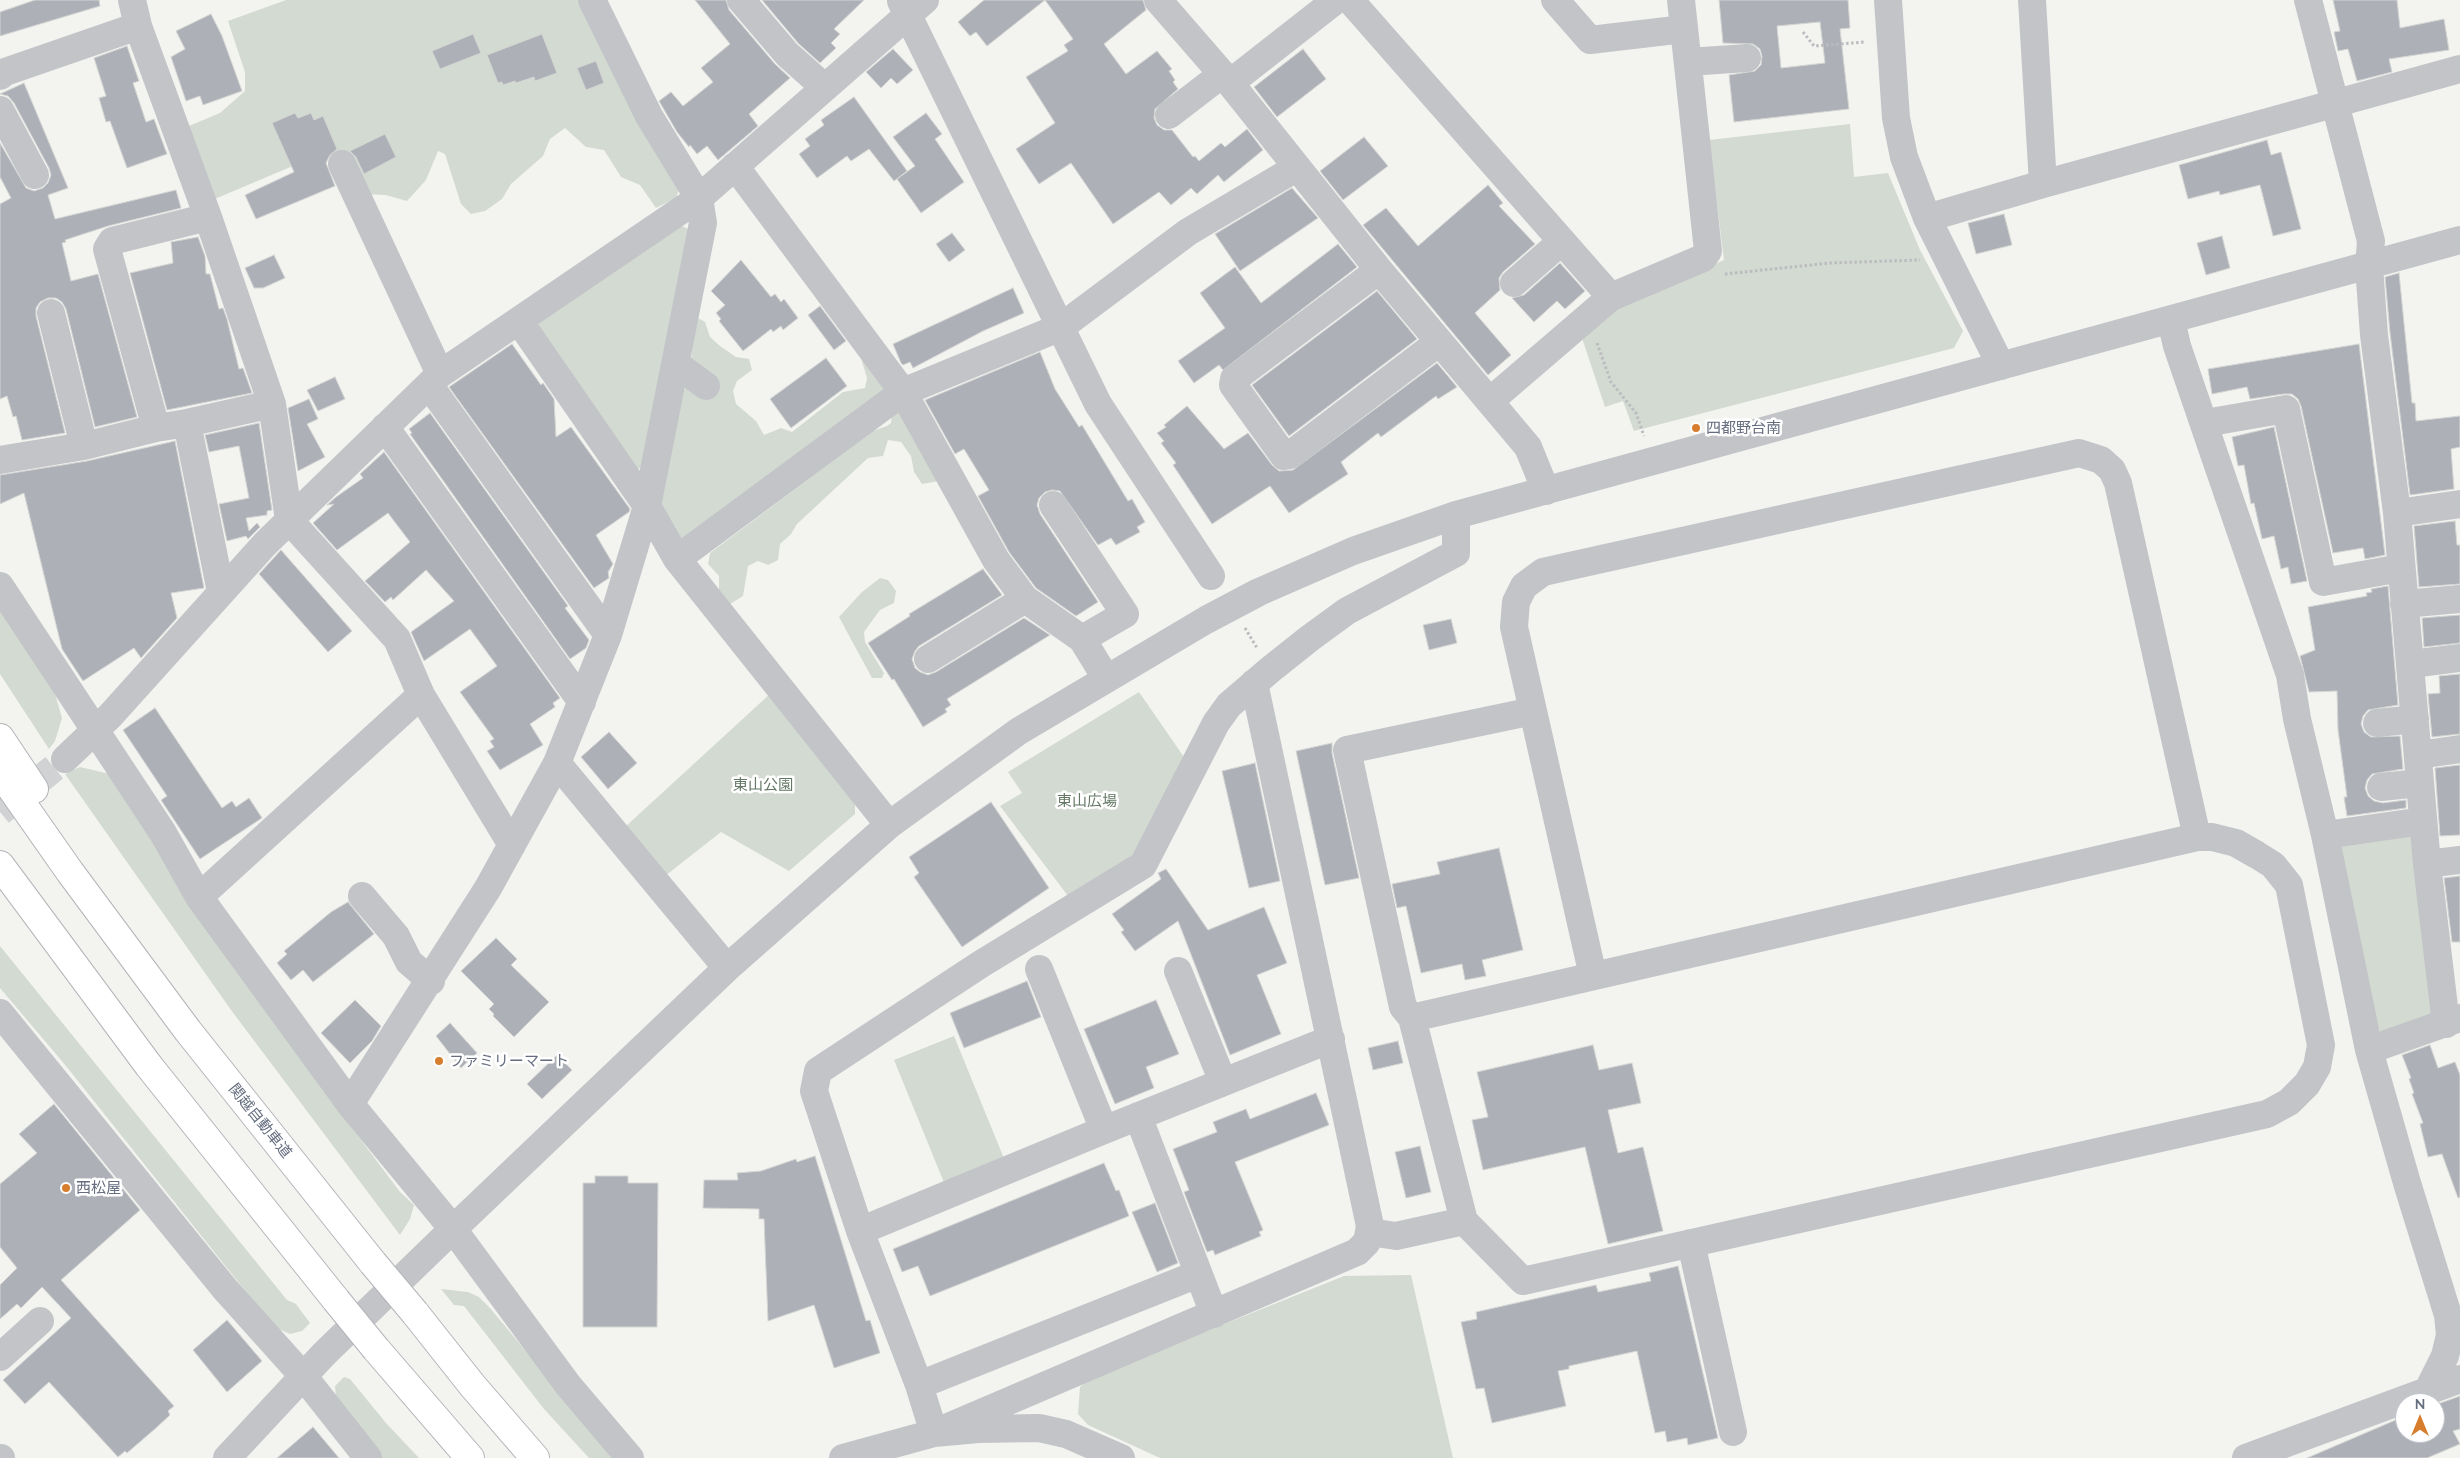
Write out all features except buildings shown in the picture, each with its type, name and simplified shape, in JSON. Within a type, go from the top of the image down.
[{"type":"highway","points":[[0,738],[109,901],[188,1032]]},
{"type":"highway","name":"関越自動車道","points":[[0,772],[70,872],[188,1032],[472,1385],[535,1458]]},
{"type":"highway","points":[[0,865],[149,1066],[376,1349],[470,1458]]},
{"type":"highway","points":[[0,894],[149,1066]]},
{"type":"street","points":[[132,0],[138,26],[208,217],[272,404],[289,520],[397,639],[421,695],[512,845]]},
{"type":"street","points":[[350,1104],[431,980],[512,845],[557,763],[608,635],[647,506],[703,223],[699,198],[649,116],[592,0]]},
{"type":"street","points":[[741,0],[787,54],[824,87]]},
{"type":"street","points":[[1158,0],[1225,79],[1379,270],[1528,447],[1546,491]]},
{"type":"street","points":[[1169,115],[1225,79],[1336,0]]},
{"type":"street","points":[[1350,0],[1611,297]]},
{"type":"street","points":[[1555,0],[1590,40],[1684,29]]},
{"type":"street","points":[[1490,401],[1611,297],[1703,258],[1708,251],[1681,0]]},
{"type":"street","points":[[1888,0],[1896,118],[1904,157],[1927,218],[2002,366]]},
{"type":"street","points":[[2032,0],[2043,184]]},
{"type":"street","points":[[2308,0],[2371,240],[2369,266],[2374,335],[2397,513],[2427,864],[2456,1022],[2369,1050]]},
{"type":"street","points":[[65,759],[94,731],[289,520],[435,379],[699,198],[824,87],[911,6],[1098,404],[1211,576]]},
{"type":"street","points":[[0,76],[5,72],[138,26]]},
{"type":"street","points":[[1688,62],[1747,58]]},
{"type":"street","points":[[1927,218],[2460,68]]},
{"type":"street","points":[[0,110],[35,175]]},
{"type":"street","points":[[342,164],[435,379],[608,635]]},
{"type":"street","points":[[736,166],[903,392],[996,560],[1025,599],[1066,625],[1082,639],[1106,678]]},
{"type":"street","points":[[677,559],[903,392],[1061,327],[1188,232],[1296,168]]},
{"type":"street","points":[[156,428],[107,249],[112,241],[208,217]]},
{"type":"street","points":[[227,1458],[324,1354],[453,1229],[727,968],[889,825],[1019,731],[1106,678],[1259,592],[1353,551],[1456,515],[2460,240]]},
{"type":"street","points":[[1514,283],[1562,241]]},
{"type":"street","points":[[1379,270],[1234,379],[1233,385],[1284,456],[1290,455],[1439,342]]},
{"type":"street","points":[[51,312],[84,446]]},
{"type":"street","points":[[2171,320],[2177,346],[2290,675],[2297,719],[2325,835],[2369,1050],[2407,1183],[2454,1320],[2445,1356],[2426,1392]]},
{"type":"street","points":[[519,321],[647,506],[677,559],[889,825]]},
{"type":"street","points":[[676,364],[706,386]]},
{"type":"street","points":[[0,460],[84,446],[156,428],[187,424],[272,404]]},
{"type":"street","points":[[2205,423],[2286,408],[2323,582],[2401,568]]},
{"type":"street","points":[[187,424],[221,592]]},
{"type":"street","points":[[385,427],[582,702]]},
{"type":"street","points":[[1593,976],[1514,627],[1516,602],[1524,586],[1544,572],[2079,453],[2101,460],[2112,470],[2118,484],[2197,837]]},
{"type":"street","points":[[2397,513],[2460,504]]},
{"type":"street","points":[[1053,505],[1126,614],[1082,639]]},
{"type":"street","points":[[934,1432],[919,1385],[860,1231],[814,1091],[818,1071],[981,964],[1143,866],[1216,723],[1228,705],[1310,638],[1347,611],[1456,553],[1456,515]]},
{"type":"street","points":[[0,586],[163,833],[199,897],[350,1104],[453,1229],[568,1385],[630,1458]]},
{"type":"street","points":[[928,659],[1025,599]]},
{"type":"street","points":[[2404,604],[2460,599]]},
{"type":"street","points":[[2411,664],[2460,658]]},
{"type":"street","points":[[844,1458],[934,1432],[1356,1252],[1367,1242],[1370,1226],[1254,683]]},
{"type":"street","points":[[199,897],[421,695]]},
{"type":"street","points":[[1412,1018],[2197,837],[2212,836],[2236,843],[2273,865],[2289,885],[2321,1045],[2317,1067],[2307,1084],[2289,1102],[2267,1114],[1522,1281],[1464,1222],[1412,1018],[1403,1007],[1347,750],[1533,711]]},
{"type":"street","points":[[2377,723],[2415,719]]},
{"type":"street","points":[[2418,755],[2460,749]]},
{"type":"street","points":[[557,763],[727,968]]},
{"type":"street","points":[[2381,787],[2420,783]]},
{"type":"street","points":[[2325,835],[2424,821]]},
{"type":"street","points":[[2427,864],[2460,860]]},
{"type":"street","points":[[362,896],[396,936],[409,962],[431,980]]},
{"type":"street","points":[[1039,969],[1104,1130]]},
{"type":"street","points":[[1178,972],[1223,1082]]},
{"type":"street","points":[[0,1013],[225,1289],[304,1377],[368,1458]]},
{"type":"street","points":[[860,1231],[1138,1116],[1331,1039]]},
{"type":"street","points":[[1138,1116],[1214,1314]]},
{"type":"street","points":[[1369,1232],[1396,1236],[1464,1222]]},
{"type":"street","points":[[1691,1243],[1733,1432]]},
{"type":"street","points":[[932,1380],[1198,1274]]},
{"type":"street","points":[[0,1357],[40,1321]]},
{"type":"street","points":[[2257,1456],[2460,1379]]},
{"type":"street","points":[[934,1432],[1039,1428],[1066,1434],[1121,1458]]},
{"type":"path","points":[[1803,32],[1814,46],[1891,41]]},
{"type":"path","points":[[1716,276],[1734,272],[1825,264],[1925,260]]},
{"type":"path","points":[[1596,339],[1611,382],[1636,413],[1644,436]]},
{"type":"green space","points":[[286,0],[584,0],[681,184],[676,198],[656,208],[640,185],[621,177],[604,150],[586,147],[565,128],[550,139],[543,156],[511,184],[502,199],[485,211],[471,214],[461,204],[445,154],[438,151],[426,180],[407,201],[386,195],[364,194],[326,152],[210,201],[184,128],[220,113],[245,91],[245,72],[228,21]]},
{"type":"green space","points":[[1850,124],[1854,177],[1888,173],[1920,250],[1963,331],[1954,348],[1634,431],[1623,401],[1605,407],[1581,335],[1619,306],[1724,260],[1709,140]]},
{"type":"green space","points":[[678,224],[694,232],[644,468],[635,469],[538,333],[539,322]]},
{"type":"green space","points":[[696,317],[705,322],[710,337],[720,346],[736,357],[749,359],[752,370],[737,381],[733,391],[736,404],[756,421],[764,435],[781,428],[792,432],[843,392],[865,388],[867,378],[861,358],[885,389],[694,539],[679,539],[658,511],[658,494],[684,390],[688,384]]},
{"type":"green space","points":[[898,409],[939,481],[922,484],[914,472],[911,456],[901,442],[888,440],[883,456],[868,458],[797,524],[791,534],[780,544],[778,560],[768,565],[758,561],[748,566],[743,596],[730,604],[719,590],[719,576],[708,564],[710,553],[873,431],[891,423],[892,412]]},
{"type":"green space","points":[[880,578],[888,580],[896,591],[894,603],[880,610],[864,632],[865,642],[884,673],[882,678],[872,678],[839,617],[862,592]]},
{"type":"green space","points":[[0,603],[42,668],[56,697],[62,718],[55,741],[49,749],[0,674]]},
{"type":"green space","name":"東山広場","points":[[1139,692],[1186,760],[1132,856],[1068,896],[1000,806],[1022,793],[1008,772]]},
{"type":"green space","name":"東山公園","points":[[771,693],[855,801],[855,814],[789,871],[721,832],[665,876],[625,827]]},
{"type":"green space","points":[[80,767],[114,775],[302,1061],[400,1192],[414,1205],[410,1219],[400,1235],[231,1010],[65,774]]},
{"type":"green space","points":[[2415,828],[2438,1011],[2384,1034],[2373,1026],[2337,840]]},
{"type":"green space","points":[[0,946],[287,1300],[296,1304],[310,1323],[302,1331],[290,1334],[274,1327],[66,1066],[0,988]]},
{"type":"green space","points":[[954,1036],[1005,1161],[945,1185],[894,1060]]},
{"type":"green space","points":[[1411,1275],[1453,1458],[1160,1458],[1088,1425],[1078,1414],[1080,1387],[1092,1377],[1344,1276]]},
{"type":"green space","points":[[441,1289],[468,1292],[479,1297],[615,1458],[589,1458],[544,1409],[464,1306],[454,1305]]},
{"type":"green space","points":[[344,1377],[350,1379],[386,1423],[419,1458],[375,1458],[336,1398],[335,1386]]},
{"type":"tunnel","points":[[0,812],[65,759]]},
{"type":"place","name":"四都野台南","points":[[1696,428]]},
{"type":"place","name":"ファミリーマート","points":[[439,1061]]},
{"type":"place","name":"西松屋","points":[[66,1188]]}]
